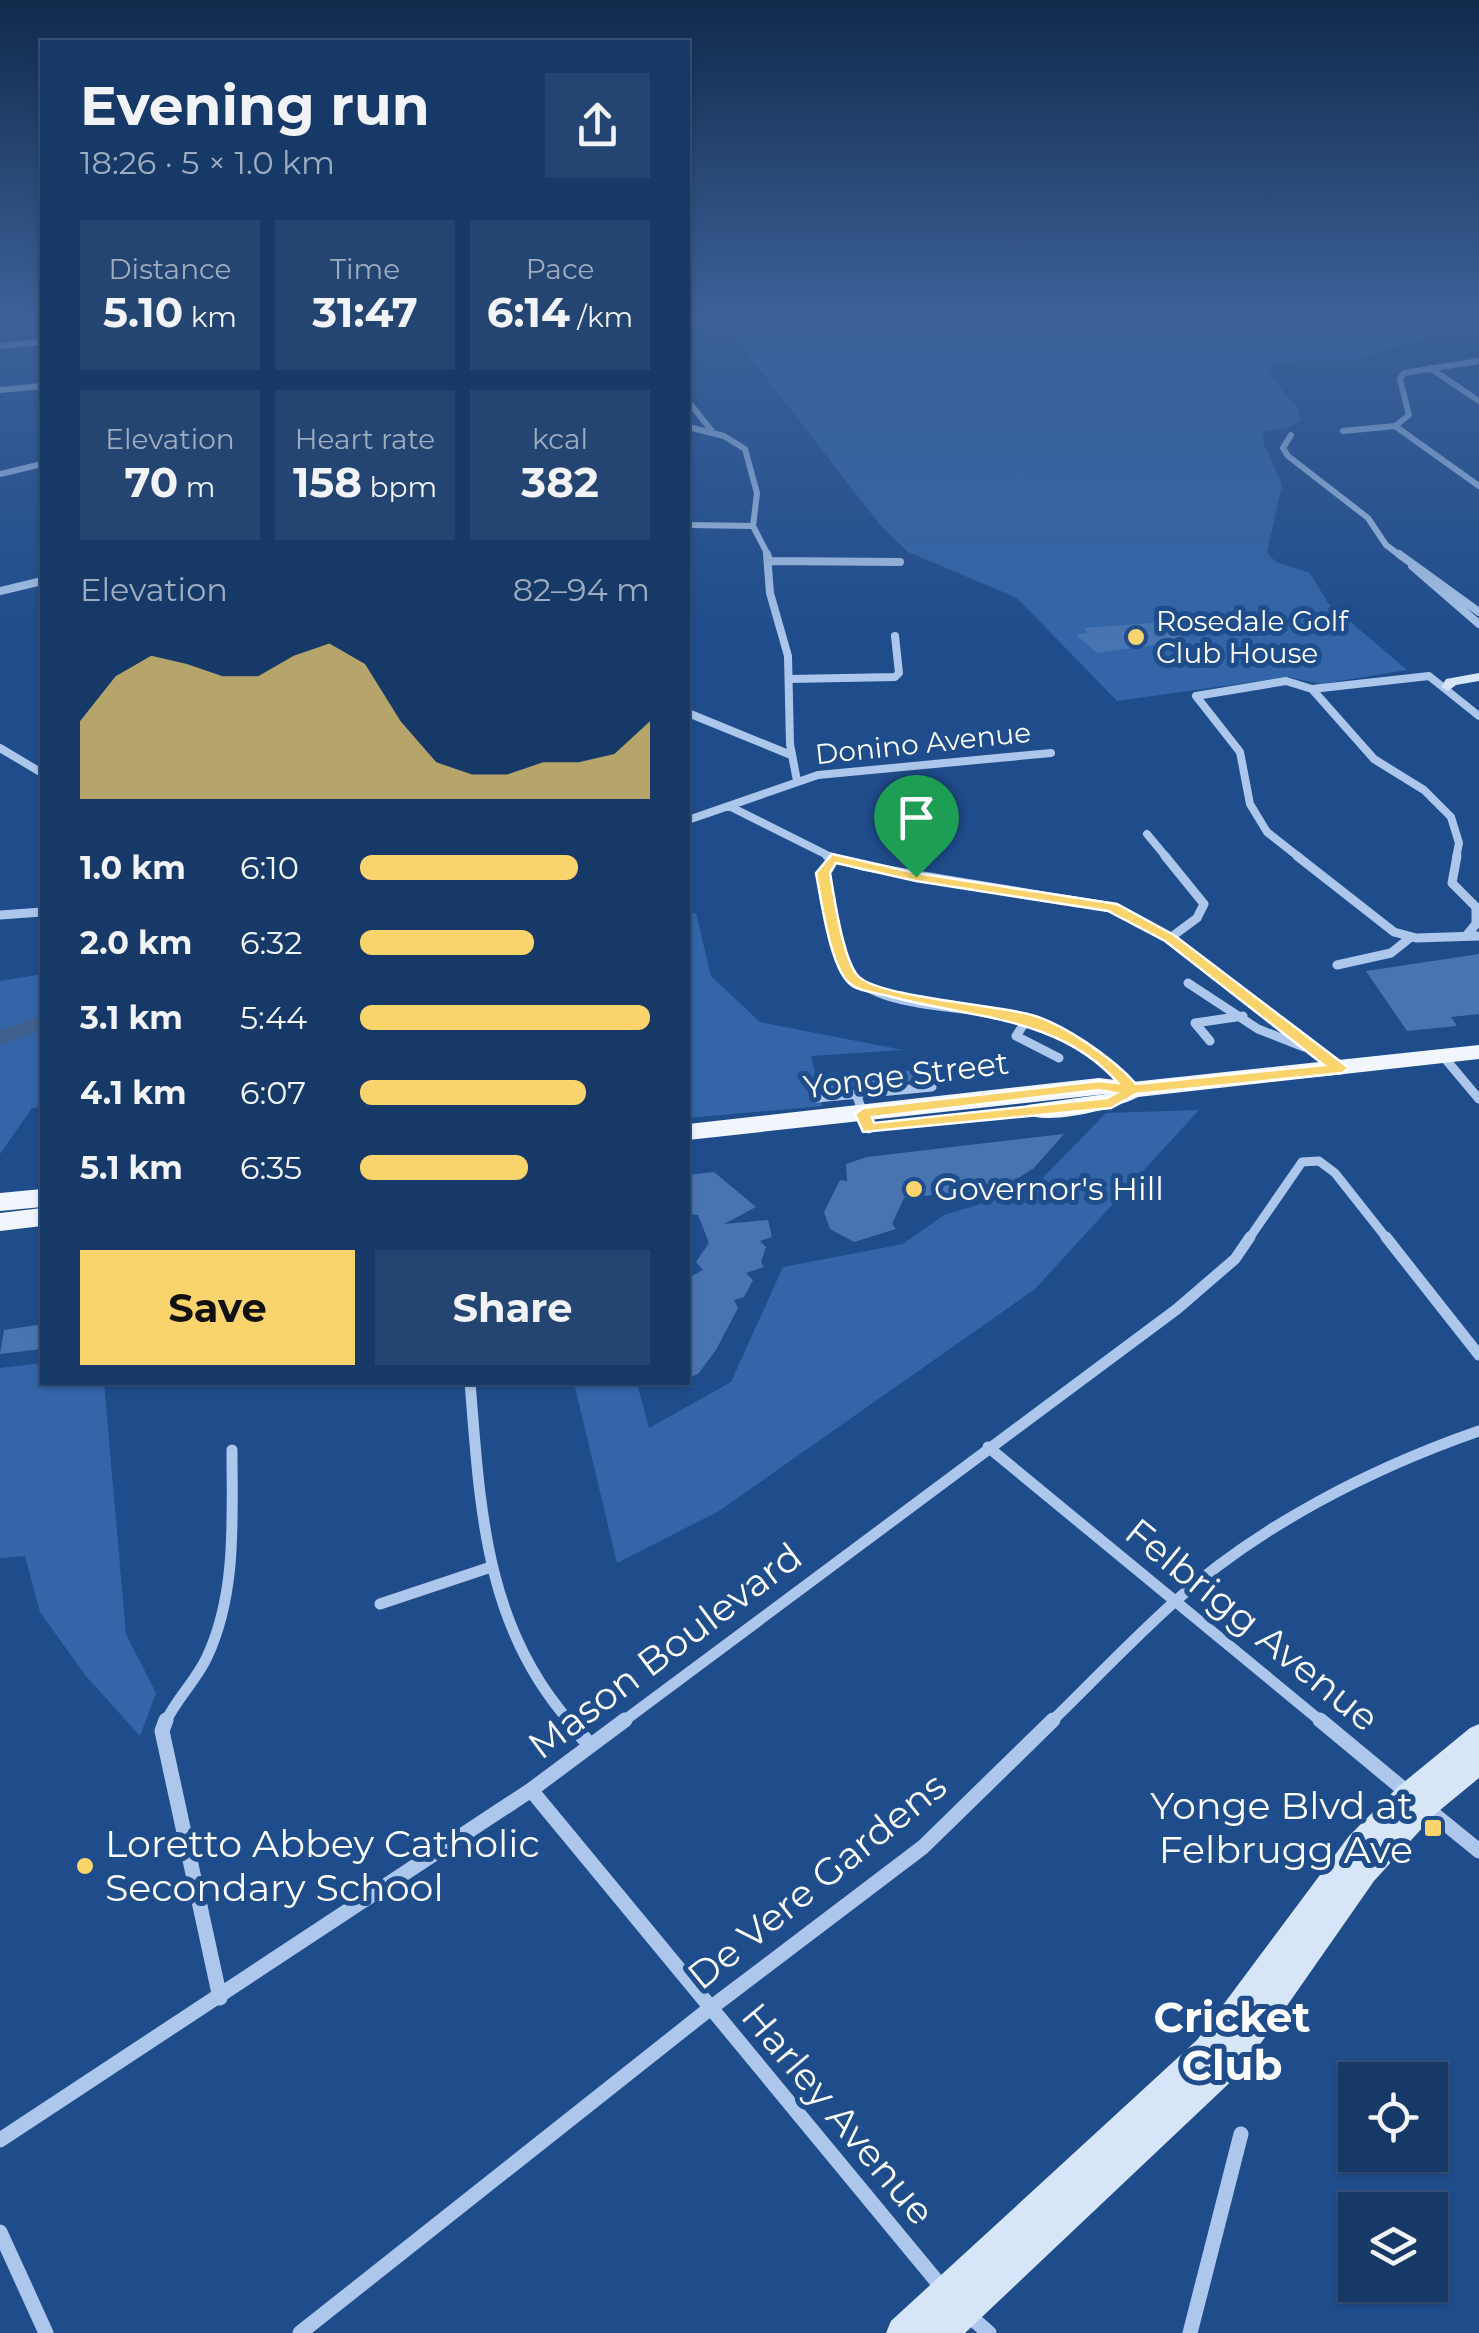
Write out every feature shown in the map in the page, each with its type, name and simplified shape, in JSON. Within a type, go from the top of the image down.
[{"type":"main road","name":"Yonge Street","points":[[690,1132],[862,1112],[1111,1102],[1132,1090],[1479,1052]]},
{"type":"main road","name":"Yonge Street","points":[[690,1149],[862,1112]]},
{"type":"main road","points":[[0,1202],[40,1198]]},
{"type":"main road","points":[[0,1222],[40,1217]]},
{"type":"street","points":[[708,426],[744,449],[752,463],[757,492],[753,526],[771,561],[770,592],[790,678],[792,754],[797,781]]},
{"type":"street","points":[[1344,430],[1396,426],[1479,486]]},
{"type":"street","points":[[690,427],[712,430]]},
{"type":"street","points":[[1291,435],[1283,448],[1285,452],[1368,518],[1379,538],[1479,624]]},
{"type":"street","points":[[0,474],[40,464]]},
{"type":"street","points":[[690,525],[753,526]]},
{"type":"street","points":[[771,561],[900,562]]},
{"type":"street","points":[[1411,565],[1428,572],[1479,612]]},
{"type":"street","points":[[0,590],[40,580]]},
{"type":"street","points":[[790,678],[894,676],[898,673],[895,636]]},
{"type":"street","points":[[1479,716],[1448,686],[1421,676],[1312,689],[1286,681],[1196,696],[1240,752],[1250,804],[1267,832],[1387,929],[1411,938],[1479,936]]},
{"type":"street","points":[[1448,686],[1451,682],[1479,678]]},
{"type":"street","points":[[1312,689],[1374,758],[1424,790],[1451,817],[1459,843],[1452,882],[1478,909],[1476,924],[1466,936]]},
{"type":"street","points":[[690,714],[792,754]]},
{"type":"street","points":[[0,748],[40,771]]},
{"type":"street","name":"Donino Avenue","points":[[690,819],[797,781],[930,762],[1051,752]]},
{"type":"street","points":[[730,806],[832,858],[916,877],[1090,901],[1170,938],[1310,1048],[1342,1068]]},
{"type":"street","points":[[1147,834],[1204,904],[1197,918],[1170,938]]},
{"type":"street","points":[[832,858],[823,873],[824,881],[846,970],[856,982],[906,997],[1028,1018],[1110,1065],[1132,1090]]},
{"type":"street","points":[[0,914],[40,912]]},
{"type":"street","points":[[1337,965],[1391,954],[1411,938]]},
{"type":"street","points":[[1188,983],[1280,1043],[1310,1048]]},
{"type":"street","points":[[1210,1040],[1195,1023],[1242,1016]]},
{"type":"street","points":[[1028,1018],[1016,1036],[1059,1058]]},
{"type":"street","points":[[1442,1055],[1479,1099]]},
{"type":"street","points":[[817,1098],[862,1112],[932,1088]]},
{"type":"street","name":"Mason Boulevard","points":[[0,2140],[531,1790],[1227,1268],[1293,1169],[1302,1162],[1319,1162],[1334,1174],[1479,1355]]},
{"type":"street","points":[[470,1385],[488,1568],[506,1621],[532,1675],[589,1744]]},
{"type":"street","name":"De Vere Gardens","points":[[300,2333],[708,2010],[923,1847],[1174,1602],[1262,1538],[1342,1490],[1420,1451],[1479,1431]]},
{"type":"street","name":"Felbrigg Avenue","points":[[988,1447],[1479,1850]]},
{"type":"street","points":[[220,1998],[162,1732],[168,1712],[206,1659],[222,1610],[231,1558],[232,1450]]},
{"type":"street","points":[[380,1604],[488,1568]]},
{"type":"street","points":[[903,2333],[955,2302],[1229,2062],[1416,1800],[1479,1736]]},
{"type":"street","points":[[1416,1800],[1479,1762]]},
{"type":"street","name":"Harley Avenue","points":[[531,1790],[708,2010],[955,2302],[989,2333]]},
{"type":"street","points":[[1190,2333],[1241,2134]]},
{"type":"street","points":[[0,2232],[46,2333]]},
{"type":"street","points":[[941,2333],[955,2302]]},
{"type":"shaded area","points":[[803,426],[1292,426],[1264,431],[1263,442],[1282,485],[1267,553],[1276,562],[1310,573],[1328,603],[1407,670],[1321,684],[1288,677],[1117,701],[1017,598],[908,552],[881,526]]},
{"type":"shaded area","points":[[690,912],[696,913],[711,976],[760,1022],[903,1050],[811,1056],[823,1106],[690,1118]]},
{"type":"shaded area","points":[[40,974],[40,1107],[32,1108],[0,1154],[0,981]]},
{"type":"shaded area","points":[[1199,1110],[1035,1289],[719,1511],[617,1563],[574,1385],[638,1385],[649,1428],[731,1382],[783,1267],[903,1244],[944,1215],[1033,1188],[1106,1113]]},
{"type":"shaded area","points":[[40,1363],[40,1385],[104,1385],[126,1634],[156,1693],[140,1736],[85,1675],[40,1612],[25,1556],[0,1558],[0,1368]]},
{"type":"building","name":"Rosedale Golf Club House","points":[[1164,622],[1184,641],[1097,653],[1076,635],[1088,633],[1083,628]]},
{"type":"building","points":[[1479,954],[1479,1014],[1451,1017],[1457,1026],[1407,1031],[1366,971]]},
{"type":"building","points":[[918,1070],[921,1080],[839,1088],[822,1089],[818,1076]]},
{"type":"building","name":"Governor's Hill","points":[[1064,1134],[1034,1168],[1002,1188],[904,1198],[892,1224],[896,1229],[854,1242],[830,1229],[824,1212],[840,1180],[847,1181],[846,1164],[867,1157]]},
{"type":"building","points":[[714,1172],[756,1207],[724,1224],[768,1220],[772,1237],[760,1241],[766,1247],[761,1262],[764,1267],[746,1273],[753,1280],[744,1297],[734,1300],[738,1308],[716,1350],[698,1374],[690,1377],[690,1277],[703,1270],[696,1262],[709,1243],[698,1215],[690,1214],[690,1175]]},
{"type":"building","points":[[37,1325],[40,1349],[0,1354],[4,1330]]},
{"type":"waterway","points":[[0,1038],[40,1024]]},
{"type":"place","name":"Rosedale Golf Club House","points":[[1136,637]]},
{"type":"place","name":"Governor's Hill","points":[[914,1189]]},
{"type":"place","name":"Yonge Blvd at Felbrugg Ave","points":[[1433,1828]]},
{"type":"place","name":"Loretto Abbey Catholic Secondary School","points":[[85,1866]]},
{"type":"district","name":"Cricket Club","points":[[1232,2041]]},
{"type":"route","points":[[916,877],[832,858],[826,866],[824,881],[846,970],[856,982],[868,989],[1028,1018],[1115,1068],[1132,1090],[1099,1086],[863,1114],[869,1129],[1111,1102],[1132,1090],[1342,1068],[1319,1056],[1170,938],[1112,907],[1047,894],[916,877]]}]
